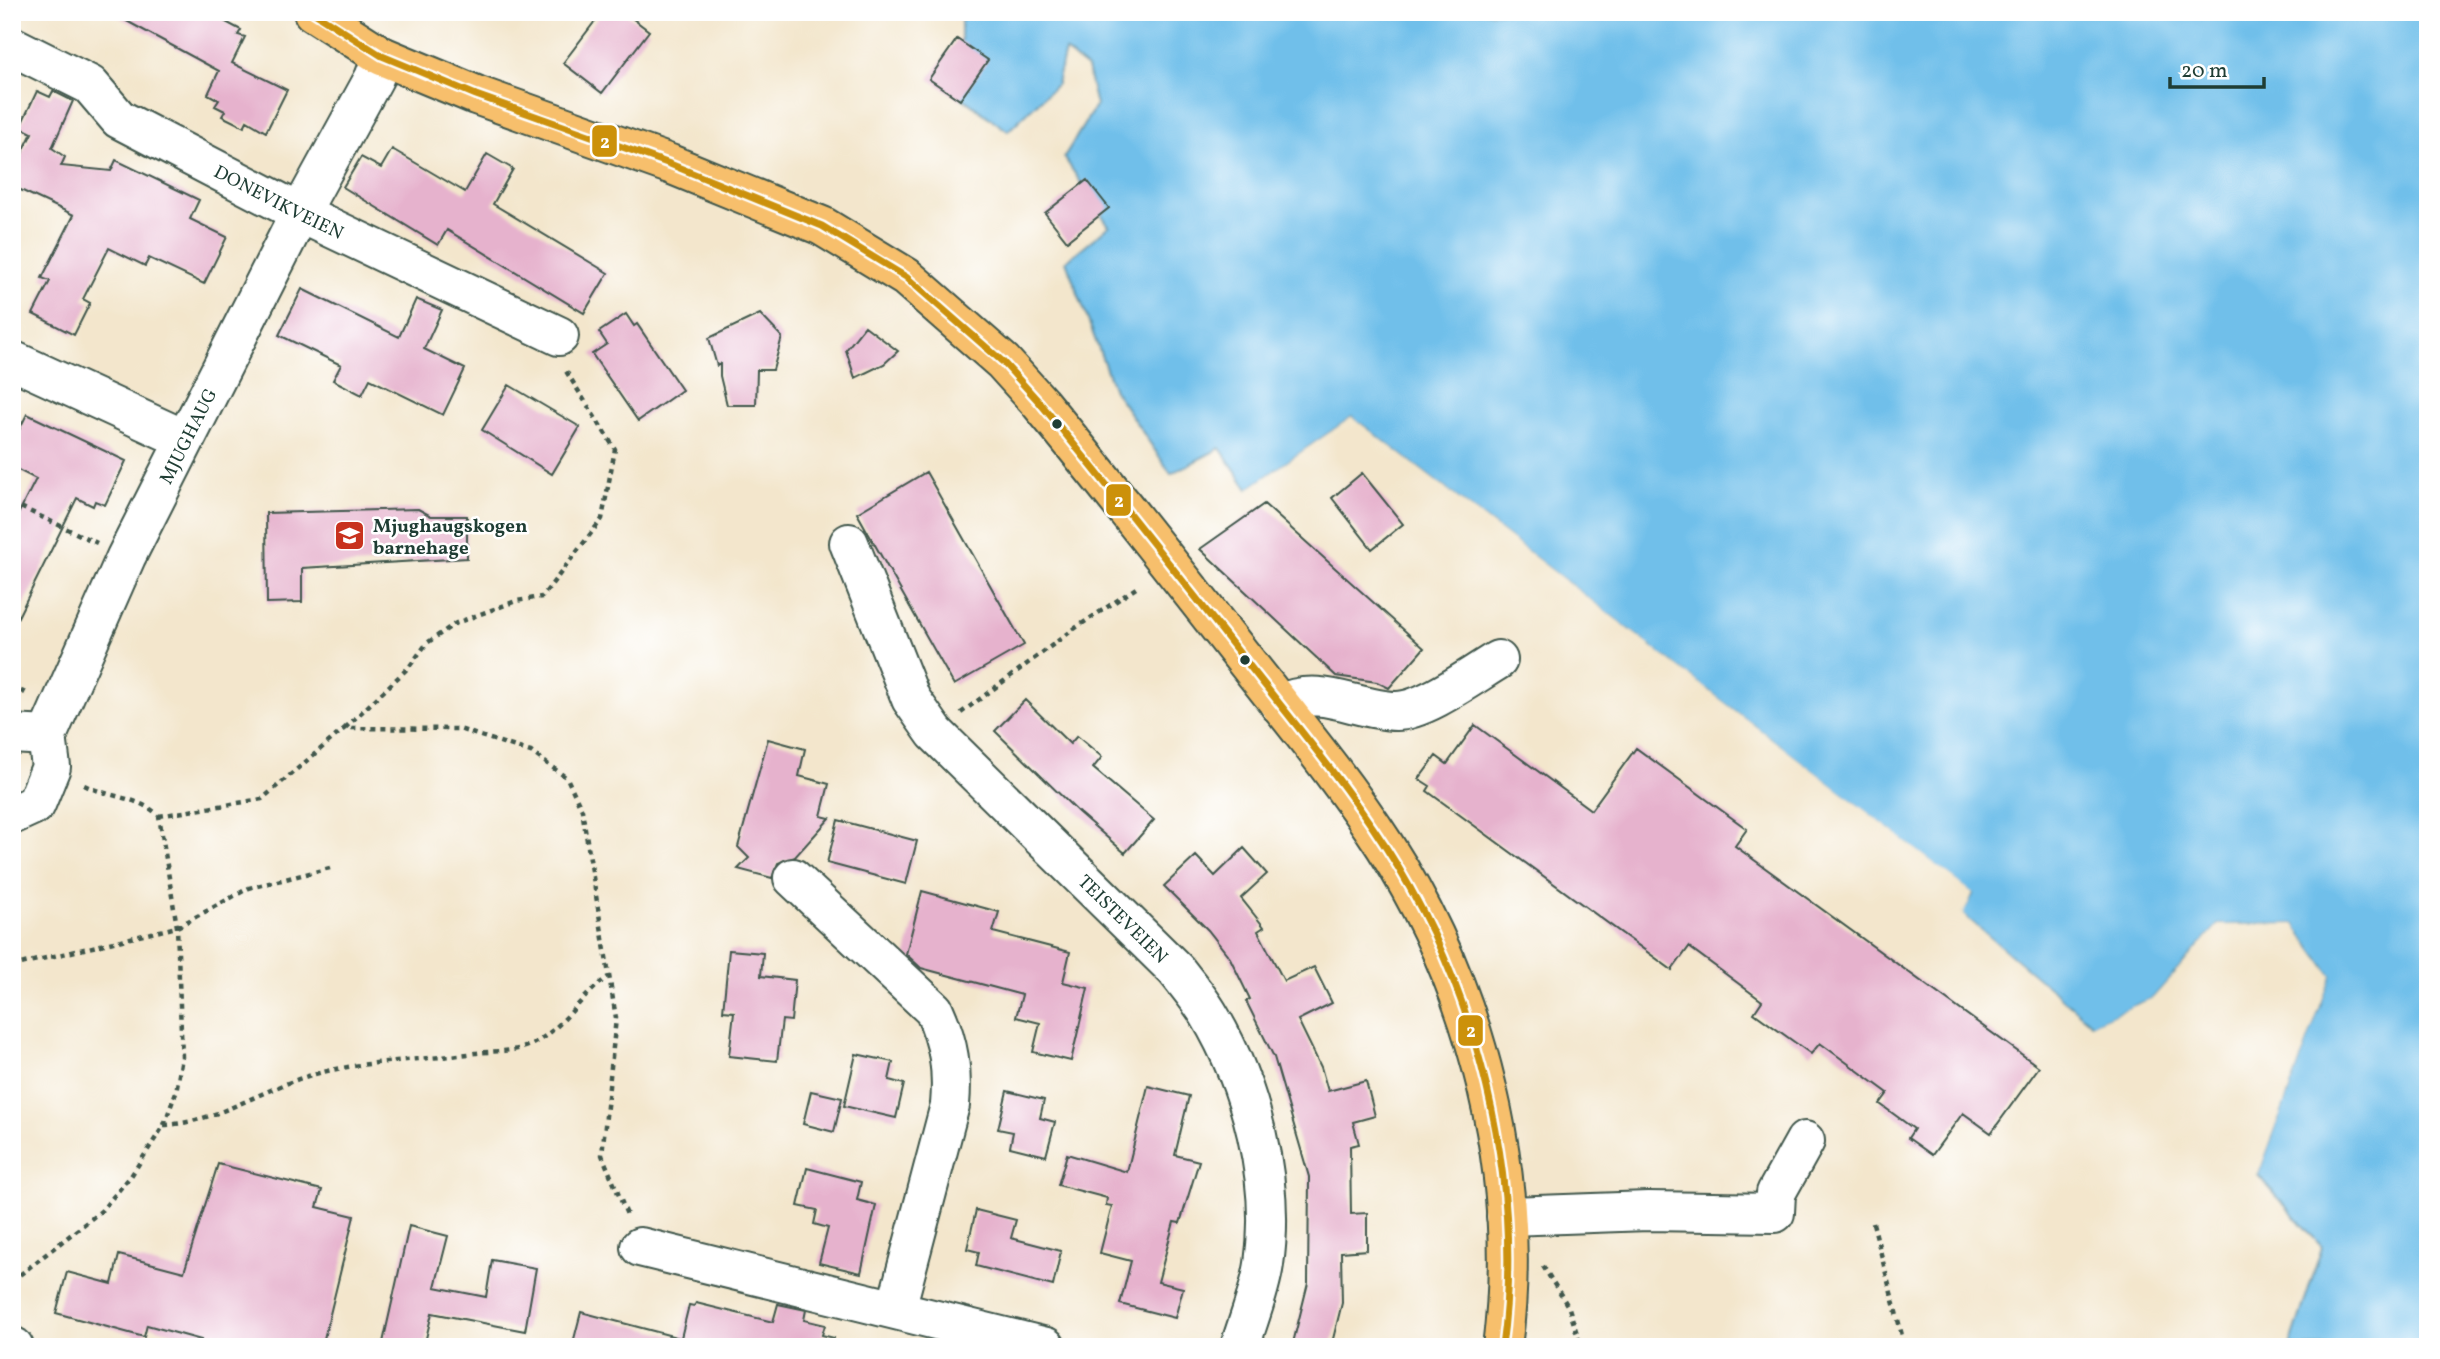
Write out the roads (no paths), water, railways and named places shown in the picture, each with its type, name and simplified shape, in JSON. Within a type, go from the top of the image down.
[{"type":"main road","points":[[313,12],[382,56],[476,95],[774,204],[822,226],[906,277],[994,354],[1040,403],[1336,775],[1385,847],[1420,906],[1452,976],[1483,1077],[1495,1130],[1506,1216],[1502,1347]]},
{"type":"street","name":"DONEVIKVEIEN","points":[[12,46],[90,85],[119,119],[300,213],[549,331]]},
{"type":"street","name":"MJUGHAUG","points":[[12,815],[36,804],[37,746],[184,439],[373,78],[382,56]]},
{"type":"street","points":[[12,360],[184,439]]},
{"type":"street","name":"TEISTEVEIEN","points":[[849,543],[911,699],[935,733],[1176,970],[1208,1012],[1238,1071],[1258,1144],[1267,1211],[1264,1266],[1241,1347]]},
{"type":"street","points":[[1279,704],[1297,695],[1336,698],[1397,711],[1425,702],[1498,660]]},
{"type":"street","points":[[793,878],[927,1004],[945,1034],[953,1073],[950,1105],[897,1309]]},
{"type":"street","points":[[1506,1216],[1648,1211],[1775,1213],[1776,1193],[1805,1141]]},
{"type":"street","points":[[640,1247],[1046,1347]]},
{"type":"water","points":[[961,12],[2428,12],[2428,1347],[2290,1347],[2322,1247],[2258,1175],[2331,976],[2294,924],[2218,925],[2153,998],[2092,1024],[1962,914],[1973,894],[1352,417],[1248,489],[1220,448],[1171,474],[1114,390],[1066,261],[1109,226],[1064,157],[1096,105],[1087,68],[1065,51],[1057,84],[1008,131],[961,97]]},
{"type":"place","name":"Mjughaugskogen barnehage","points":[[350,536]]}]
